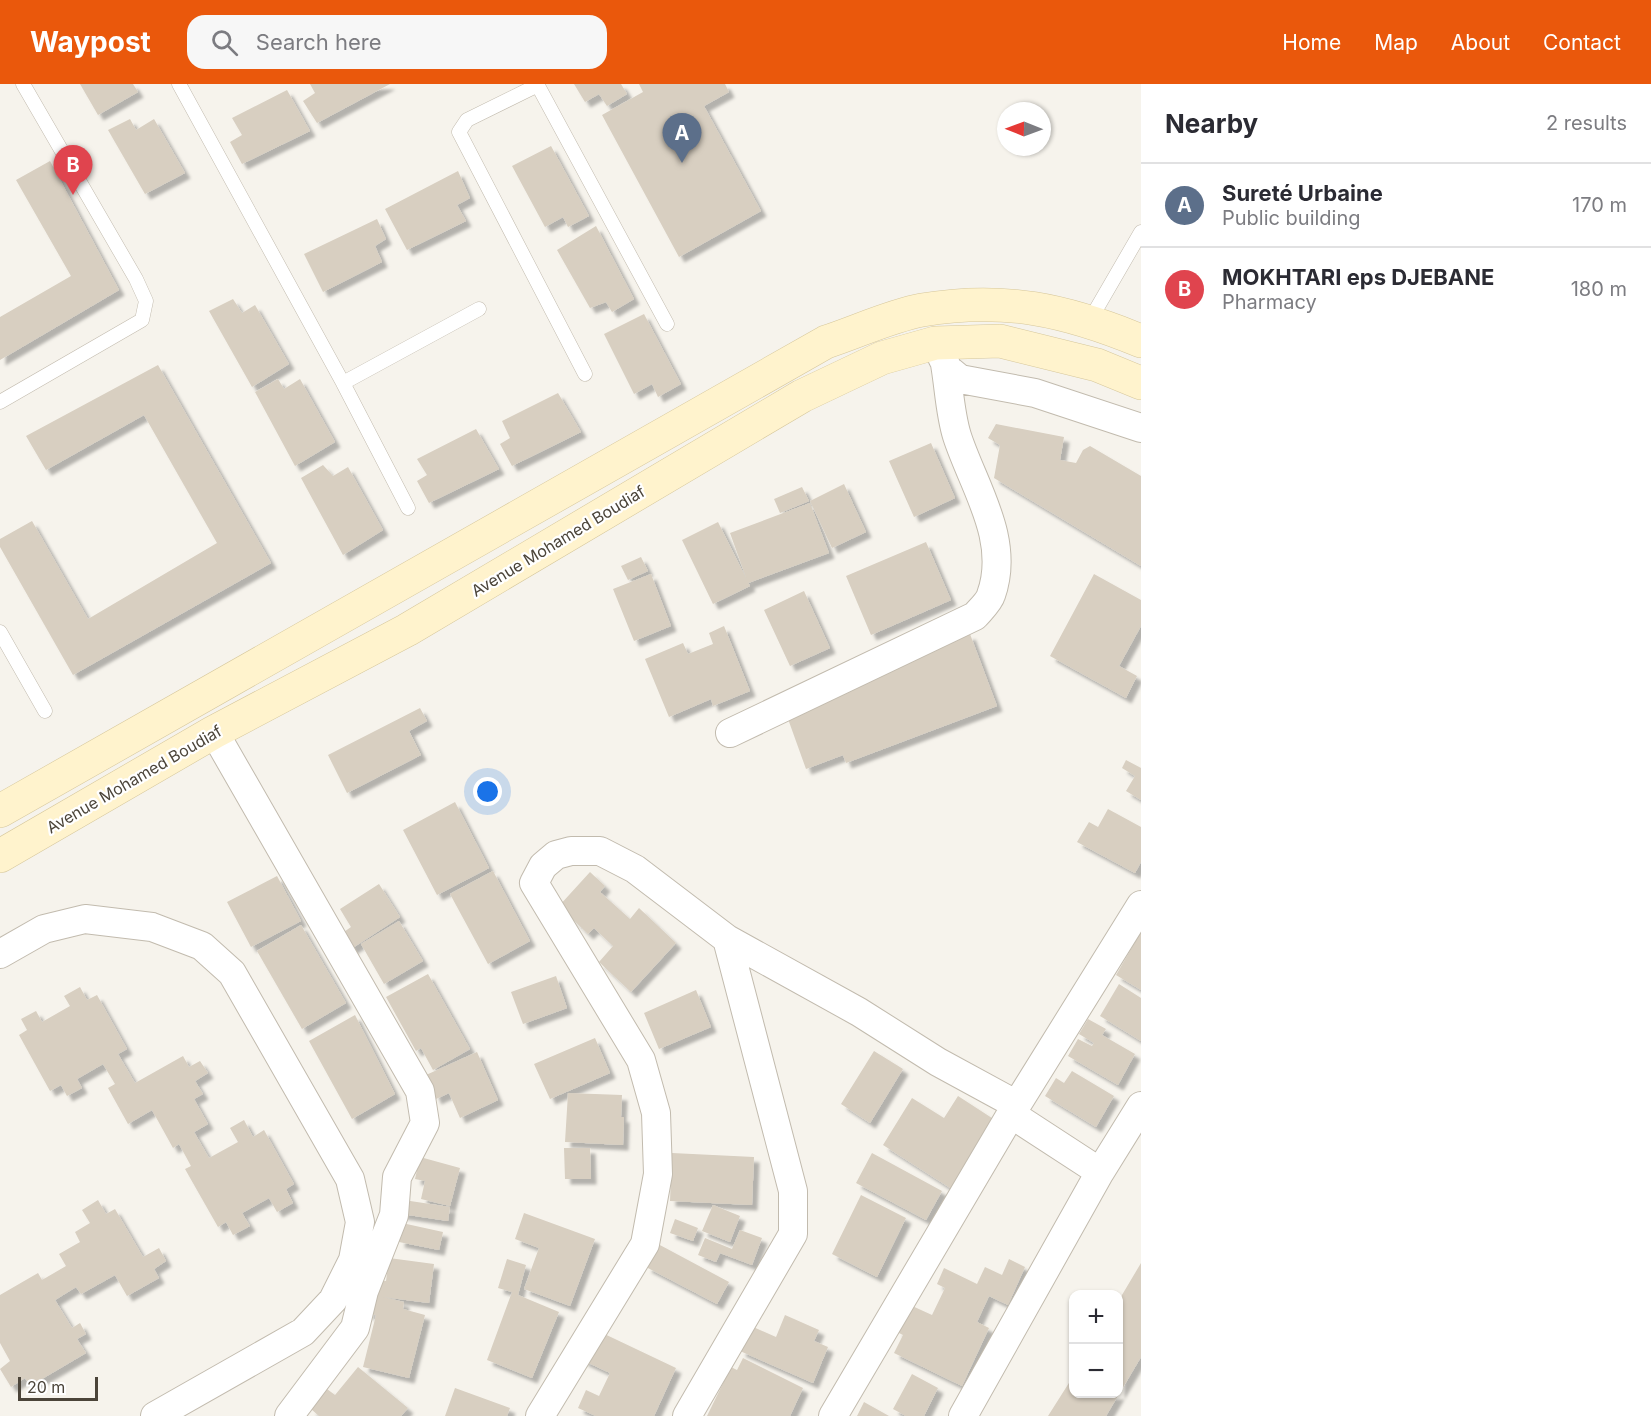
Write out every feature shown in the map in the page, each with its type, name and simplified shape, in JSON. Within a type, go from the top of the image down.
[{"type":"main road","points":[[0,812],[826,342],[921,310],[978,304],[1039,307],[1090,320],[1141,341]]},
{"type":"main road","name":"Avenue Mohamed Boudiaf","points":[[0,856],[214,732],[407,630],[802,396],[882,358],[940,353],[1000,341],[1097,365],[1141,383]]},
{"type":"street","points":[[921,310],[948,369],[960,379],[1035,393],[1141,428]]},
{"type":"street","points":[[730,733],[975,616],[991,596],[996,562],[992,528],[987,506],[956,435],[940,353]]},
{"type":"street","points":[[214,732],[420,1090],[425,1123],[397,1178],[394,1215],[364,1291],[355,1328],[289,1416]]},
{"type":"street","points":[[540,1416],[645,1244],[658,1174],[656,1113],[641,1059],[534,883],[543,866],[556,855],[571,851],[600,851],[635,869],[727,939],[840,1001],[1014,1110],[1100,1172]]},
{"type":"street","points":[[833,1416],[1014,1110],[1141,905]]},
{"type":"street","points":[[0,954],[44,929],[85,919],[152,927],[202,946],[232,973],[350,1179],[360,1222],[353,1260],[333,1300],[303,1332],[155,1416]]},
{"type":"street","points":[[687,1416],[792,1234],[793,1191],[727,939]]},
{"type":"street","points":[[963,1416],[1100,1172],[1141,1106]]},
{"type":"lane","points":[[0,402],[142,320],[146,301],[136,279],[23,84]]},
{"type":"lane","points":[[178,84],[343,382],[408,508]]},
{"type":"lane","points":[[585,374],[459,132],[467,120],[537,85],[667,324]]},
{"type":"lane","points":[[1090,320],[1141,232]]},
{"type":"lane","points":[[343,382],[479,309]]},
{"type":"lane","points":[[0,632],[45,711]]},
{"type":"building","points":[[80,84],[133,84],[138,92],[98,115]]},
{"type":"building","points":[[310,84],[390,84],[317,123],[303,101],[315,93]]},
{"type":"building","points":[[574,84],[621,84],[627,94],[607,106],[599,94],[585,102]]},
{"type":"building","points":[[639,84],[725,84],[729,92],[704,106],[761,211],[679,257],[602,115],[643,92]]},
{"type":"building","points":[[287,90],[310,131],[242,164],[230,142],[242,135],[232,118]]},
{"type":"building","points":[[130,119],[136,130],[154,119],[185,173],[145,194],[108,130]]},
{"type":"building","points":[[551,146],[589,216],[568,227],[563,217],[545,227],[512,166]]},
{"type":"building","points":[[50,161],[119,290],[0,360],[0,317],[71,276],[16,180]]},
{"type":"building","points":[[458,171],[470,198],[457,205],[466,221],[407,250],[385,209]]},
{"type":"building","points":[[377,219],[386,239],[375,246],[382,262],[323,292],[304,254]]},
{"type":"building","points":[[596,226],[634,299],[612,312],[606,302],[590,308],[557,250]]},
{"type":"building","points":[[233,299],[242,313],[255,305],[289,364],[252,387],[209,311]]},
{"type":"building","points":[[644,314],[681,384],[658,397],[652,384],[634,394],[604,334]]},
{"type":"building","points":[[158,365],[271,563],[73,675],[0,547],[0,539],[32,521],[88,619],[217,543],[144,415],[46,470],[26,436]]},
{"type":"building","points":[[278,379],[284,389],[300,379],[335,442],[295,466],[255,392]]},
{"type":"building","points":[[558,393],[581,432],[512,466],[500,444],[510,438],[502,421]]},
{"type":"building","points":[[996,424],[1064,437],[1060,460],[1076,463],[1083,450],[1090,446],[1141,476],[1141,566],[994,478],[1000,445],[988,438]]},
{"type":"building","points":[[476,429],[499,469],[429,503],[417,481],[427,475],[417,459]]},
{"type":"building","points":[[931,443],[955,498],[914,517],[889,461]]},
{"type":"building","points":[[323,465],[333,476],[348,467],[383,530],[343,555],[301,478]]},
{"type":"building","points":[[844,484],[866,532],[832,548],[810,501]]},
{"type":"building","points":[[802,487],[809,501],[780,513],[774,499]]},
{"type":"building","points":[[810,503],[829,553],[748,583],[730,533]]},
{"type":"building","points":[[718,522],[750,586],[713,604],[682,540]]},
{"type":"building","points":[[926,542],[951,600],[871,635],[846,576]]},
{"type":"building","points":[[641,557],[648,571],[628,580],[621,566]]},
{"type":"building","points":[[651,574],[671,626],[634,641],[613,589]]},
{"type":"building","points":[[1094,574],[1141,600],[1141,626],[1119,666],[1137,676],[1126,698],[1050,656]]},
{"type":"building","points":[[804,591],[830,648],[790,666],[764,610]]},
{"type":"building","points":[[724,626],[750,691],[713,706],[711,699],[669,717],[645,659],[683,643],[688,654],[713,644],[709,633]]},
{"type":"building","points":[[970,634],[997,706],[846,763],[843,755],[806,769],[783,705]]},
{"type":"building","points":[[420,708],[427,721],[409,731],[421,755],[347,793],[328,755]]},
{"type":"building","points":[[1126,760],[1141,768],[1141,800],[1126,791],[1135,776],[1122,768]]},
{"type":"building","points":[[455,802],[489,868],[437,895],[403,830]]},
{"type":"building","points":[[1108,809],[1141,827],[1141,862],[1135,873],[1077,842],[1089,822],[1098,827]]},
{"type":"building","points":[[493,871],[530,941],[488,964],[450,894]]},
{"type":"building","points":[[590,872],[605,886],[600,892],[630,919],[639,908],[676,943],[631,992],[599,962],[613,946],[594,928],[588,934],[559,906]]},
{"type":"building","points":[[277,876],[301,921],[251,947],[227,902]]},
{"type":"building","points":[[379,884],[400,917],[351,949],[341,934],[351,927],[340,909]]},
{"type":"building","points":[[399,921],[423,961],[384,984],[361,944]]},
{"type":"building","points":[[1141,924],[1141,990],[1116,975],[1138,937],[1134,934]]},
{"type":"building","points":[[301,925],[346,1003],[302,1029],[257,951]]},
{"type":"building","points":[[428,974],[470,1049],[433,1070],[421,1048],[416,1051],[386,997]]},
{"type":"building","points":[[556,976],[567,1008],[523,1024],[511,992]]},
{"type":"building","points":[[1119,984],[1141,998],[1141,1041],[1100,1016]]},
{"type":"building","points":[[80,987],[87,1000],[97,995],[127,1049],[118,1054],[135,1083],[183,1056],[189,1067],[200,1061],[208,1073],[195,1081],[203,1094],[194,1099],[208,1124],[194,1132],[209,1158],[238,1142],[230,1128],[244,1120],[253,1137],[264,1130],[294,1184],[286,1189],[293,1203],[277,1212],[269,1198],[242,1213],[250,1226],[233,1235],[226,1222],[218,1227],[185,1169],[191,1166],[179,1144],[173,1148],[152,1110],[128,1124],[108,1088],[115,1084],[103,1064],[77,1079],[82,1088],[67,1096],[61,1085],[50,1091],[19,1035],[27,1030],[21,1019],[36,1011],[42,1022],[70,1006],[64,996]]},
{"type":"building","points":[[696,990],[711,1027],[659,1049],[644,1013]]},
{"type":"building","points":[[355,1015],[395,1094],[352,1119],[309,1041]]},
{"type":"building","points":[[1088,1019],[1106,1029],[1102,1035],[1135,1054],[1118,1085],[1068,1056],[1078,1039],[1092,1046],[1094,1043],[1079,1034]]},
{"type":"building","points":[[595,1038],[610,1073],[550,1099],[534,1064]]},
{"type":"building","points":[[874,1051],[903,1069],[870,1123],[841,1104]]},
{"type":"building","points":[[477,1052],[498,1100],[460,1118],[449,1093],[436,1099],[426,1075]]},
{"type":"building","points":[[1072,1071],[1114,1096],[1096,1127],[1045,1096],[1056,1078],[1064,1083]]},
{"type":"building","points":[[568,1093],[622,1095],[623,1145],[565,1142]]},
{"type":"building","points":[[958,1096],[998,1122],[955,1191],[883,1145],[912,1098],[944,1118]]},
{"type":"building","points":[[564,1148],[590,1148],[591,1179],[565,1179]]},
{"type":"building","points":[[672,1153],[754,1157],[752,1205],[670,1201]]},
{"type":"building","points":[[872,1153],[942,1191],[926,1220],[856,1183]]},
{"type":"building","points":[[420,1157],[460,1168],[450,1206],[421,1199],[425,1181],[415,1179]]},
{"type":"building","points":[[861,1195],[906,1218],[877,1277],[832,1254]]},
{"type":"building","points":[[397,1199],[450,1207],[448,1221],[395,1213]]},
{"type":"building","points":[[98,1200],[106,1214],[115,1209],[143,1257],[159,1248],[166,1261],[154,1269],[159,1278],[127,1296],[115,1275],[81,1294],[76,1287],[55,1300],[72,1328],[80,1323],[86,1334],[77,1339],[86,1353],[30,1386],[25,1378],[11,1387],[0,1369],[10,1361],[0,1343],[0,1295],[38,1273],[42,1280],[66,1266],[59,1254],[80,1242],[75,1232],[90,1223],[82,1210]]},
{"type":"building","points":[[713,1205],[740,1216],[730,1242],[702,1231]]},
{"type":"building","points":[[524,1213],[595,1239],[570,1306],[524,1289],[539,1248],[515,1239]]},
{"type":"building","points":[[675,1219],[698,1228],[693,1241],[670,1233]]},
{"type":"building","points":[[402,1223],[443,1232],[439,1250],[399,1242]]},
{"type":"building","points":[[740,1230],[762,1238],[752,1265],[720,1253],[716,1262],[698,1255],[705,1238],[732,1249]]},
{"type":"building","points":[[658,1244],[729,1282],[717,1304],[646,1267]]},
{"type":"building","points":[[389,1258],[434,1264],[429,1303],[383,1297],[404,1302],[403,1309],[425,1315],[409,1378],[363,1367],[376,1315],[367,1314],[377,1280],[386,1281]]},
{"type":"building","points":[[507,1259],[526,1265],[518,1295],[559,1312],[532,1378],[487,1360],[512,1292],[498,1288]]},
{"type":"building","points":[[1009,1259],[1025,1267],[1008,1305],[989,1296],[977,1322],[989,1328],[962,1386],[894,1353],[903,1335],[897,1332],[910,1305],[932,1315],[945,1288],[937,1284],[944,1268],[977,1284],[985,1267],[1002,1275]]},
{"type":"building","points":[[1141,1263],[1141,1357],[1123,1387],[1123,1344],[1123,1293]]},
{"type":"building","points":[[785,1315],[819,1330],[814,1341],[828,1347],[813,1383],[740,1351],[751,1326],[776,1337]]},
{"type":"building","points":[[596,1330],[676,1368],[654,1416],[596,1416],[578,1408],[586,1390],[599,1396],[610,1373],[582,1360]]},
{"type":"building","points":[[743,1358],[803,1388],[790,1416],[707,1416],[731,1367],[737,1370]]},
{"type":"building","points":[[358,1367],[408,1408],[401,1416],[319,1416],[311,1409],[327,1389],[335,1395]]},
{"type":"building","points":[[912,1374],[938,1388],[924,1416],[906,1416],[893,1409]]},
{"type":"building","points":[[1069,1383],[1069,1398],[1117,1398],[1106,1416],[1048,1416]]},
{"type":"building","points":[[455,1388],[510,1408],[507,1416],[445,1416]]},
{"type":"building","points":[[864,1402],[889,1416],[857,1416]]},
{"type":"place","name":"Sureté Urbaine","points":[[682,163]]},
{"type":"place","name":"MOKHTARI eps DJEBANE","points":[[73,195]]}]
